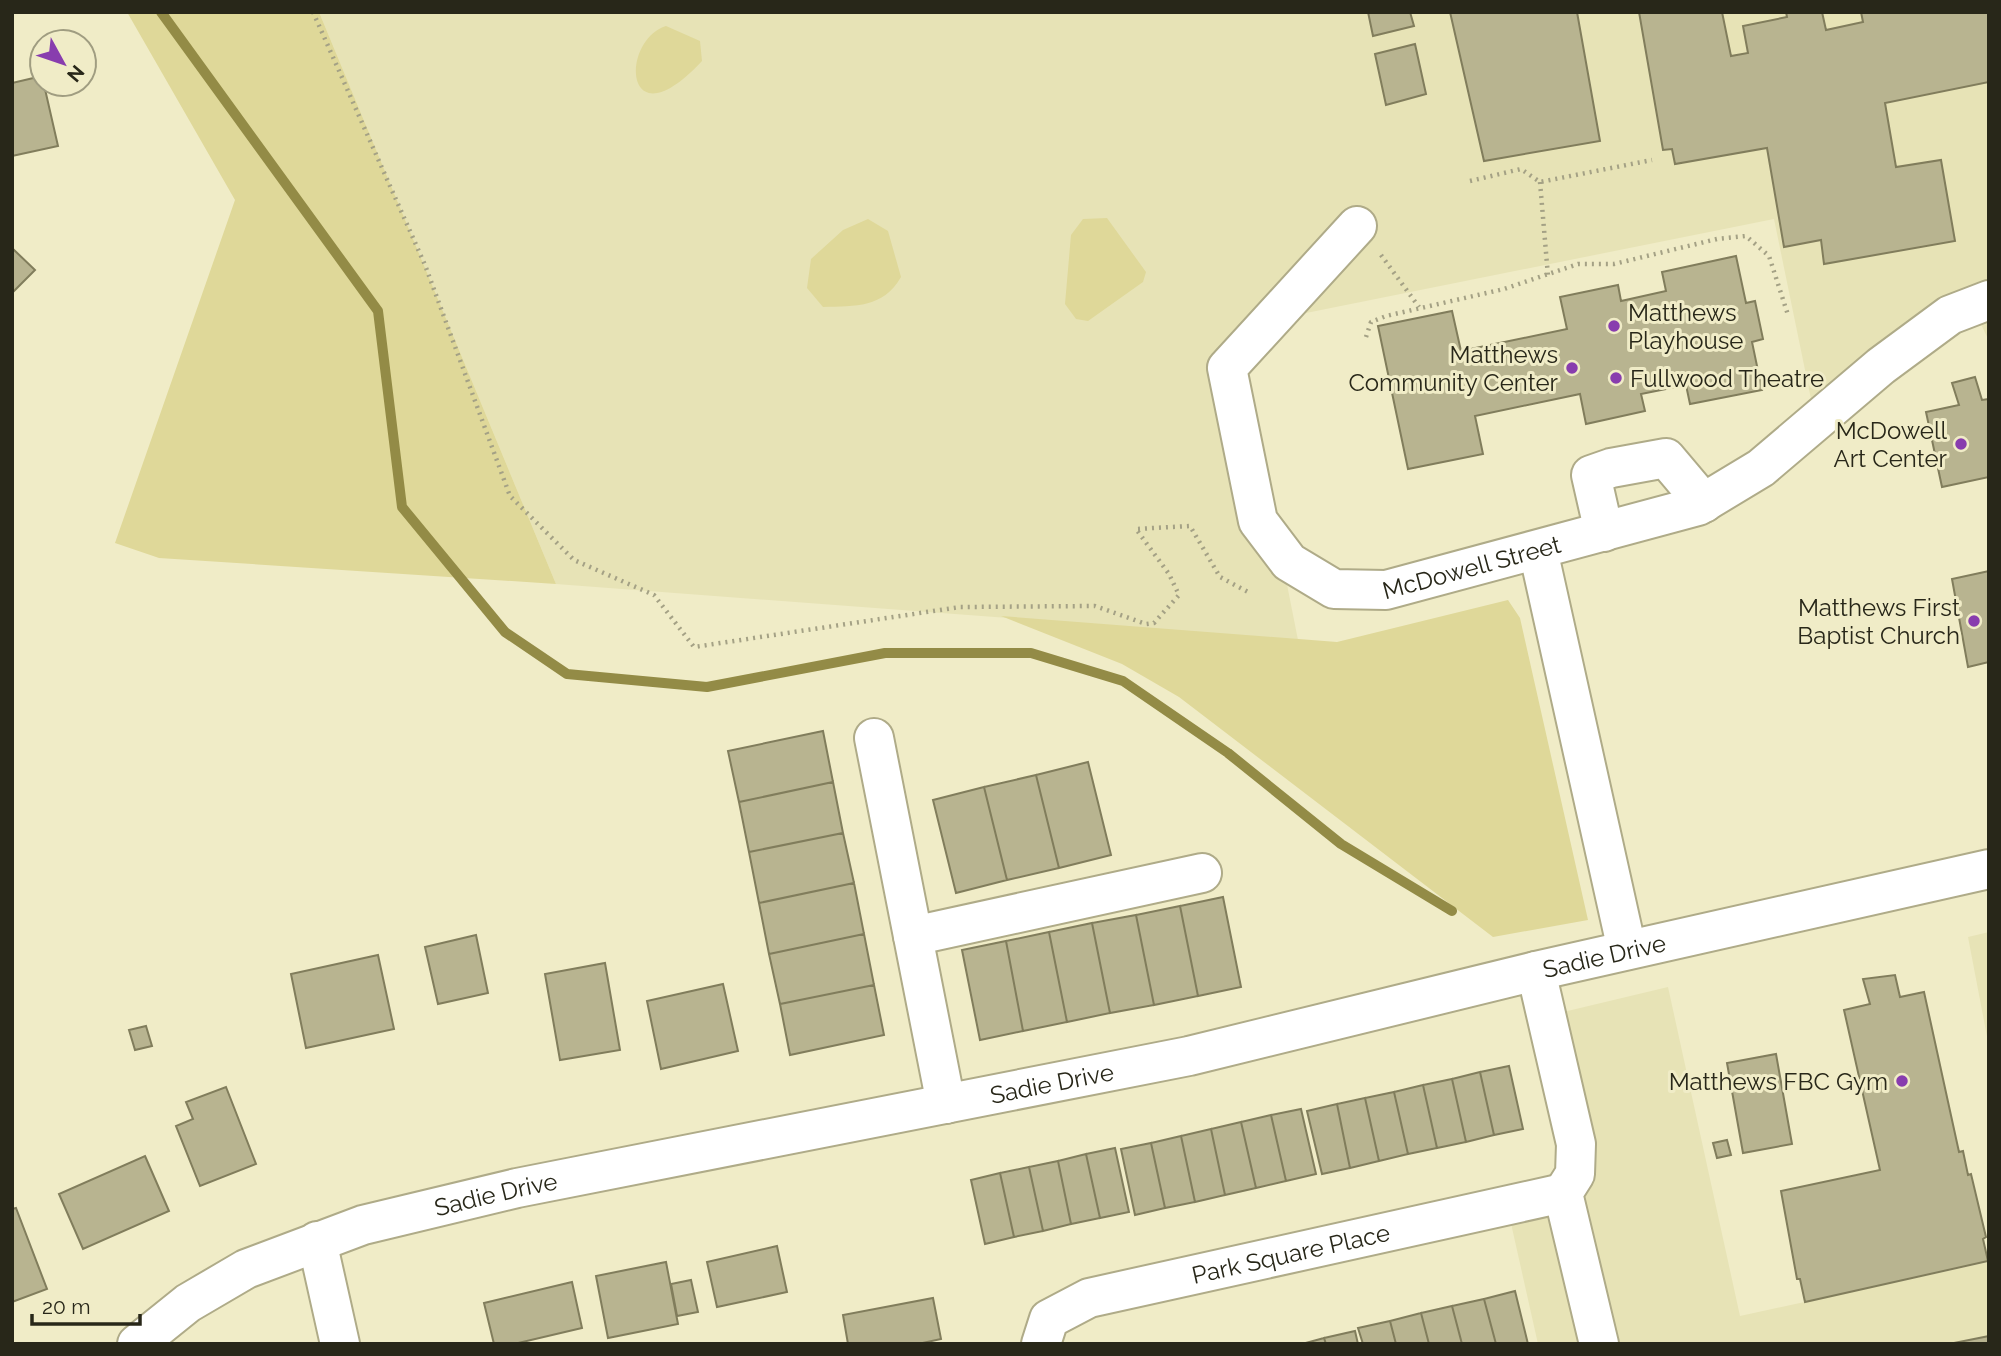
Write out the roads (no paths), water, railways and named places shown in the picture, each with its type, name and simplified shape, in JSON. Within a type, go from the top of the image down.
[{"type":"street","name":"McDowell Street","points":[[1366,236],[1227,368],[1258,521],[1289,562],[1334,589],[1386,590],[1704,503],[1761,468],[1881,366],[1950,314],[1989,300]]},
{"type":"street","points":[[1604,532],[1591,475],[1611,468],[1666,458],[1704,503]]},
{"type":"street","points":[[1538,550],[1627,950]]},
{"type":"street","points":[[874,738],[946,1104]]},
{"type":"street","name":"Sadie Drive","points":[[137,1344],[188,1303],[246,1269],[363,1225],[517,1188],[1189,1056],[1536,971],[1989,869]]},
{"type":"street","points":[[913,936],[1202,873]]},
{"type":"street","points":[[1536,971],[1576,1144],[1575,1174],[1563,1194],[1599,1344]]},
{"type":"street","name":"Park Square Place","points":[[1041,1344],[1049,1320],[1089,1298],[1563,1194]]},
{"type":"street","points":[[317,1241],[340,1344]]},
{"type":"waterway","points":[[161,12],[378,311],[402,507],[505,632],[567,674],[707,687],[885,653],[1031,653],[1123,681],[1228,753],[1341,844],[1452,911]]},
{"type":"place","name":"Matthews Playhouse","points":[[1614,326]]},
{"type":"place","name":"Matthews Community Center","points":[[1572,368]]},
{"type":"place","name":"Fullwood Theatre","points":[[1616,378]]},
{"type":"place","name":"McDowell Art Center","points":[[1961,444]]},
{"type":"place","name":"Matthews First Baptist Church","points":[[1974,621]]},
{"type":"place","name":"Matthews FBC Gym","points":[[1902,1081]]}]
